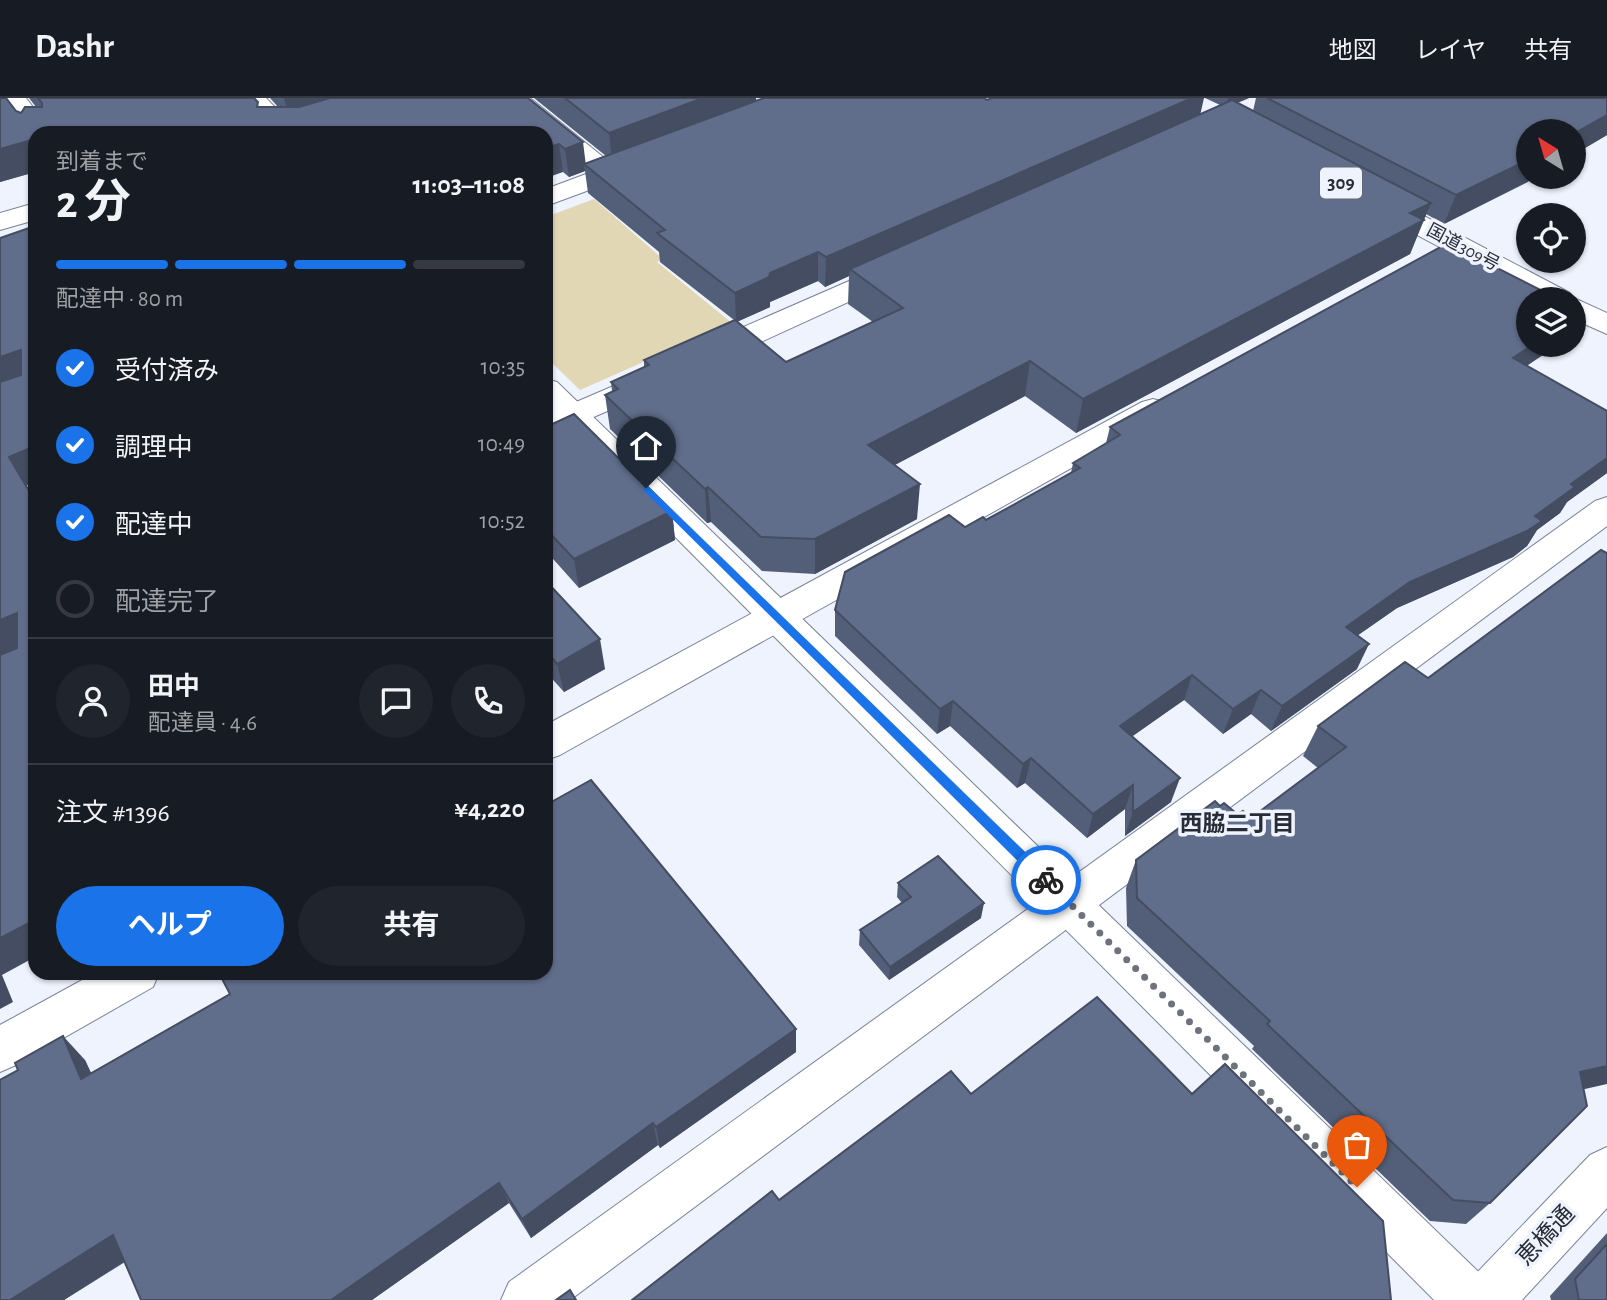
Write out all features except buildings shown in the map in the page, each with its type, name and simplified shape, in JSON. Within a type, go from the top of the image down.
[{"type":"main road","points":[[13,98],[35,126]]},
{"type":"main road","points":[[252,98],[286,126]]},
{"type":"main road","points":[[515,98],[550,126]]},
{"type":"main road","points":[[553,128],[610,173]]},
{"type":"main road","points":[[553,195],[659,155]]},
{"type":"main road","name":"国道309号","points":[[1359,192],[1537,287]]},
{"type":"main road","points":[[0,222],[28,213]]},
{"type":"main road","points":[[1420,264],[1456,244]]},
{"type":"main road","points":[[924,257],[559,421],[777,614],[1471,1300]]},
{"type":"main road","points":[[1586,314],[1607,324]]},
{"type":"main road","points":[[553,740],[777,614],[1177,396]]},
{"type":"main road","points":[[527,1300],[1607,509]]},
{"type":"main road","points":[[0,1050],[125,980]]},
{"type":"main road","name":"恵橋通","points":[[1486,1300],[1607,1172]]},
{"type":"shaded area","points":[[594,199],[663,259],[657,262],[732,323],[580,390],[553,364],[553,214]]},
{"type":"way so far","points":[[1046,880],[1357,1187]]},
{"type":"district","name":"西脇二丁目","points":[[1237,824]]},
{"type":"route","points":[[646,488],[1046,880]]}]
